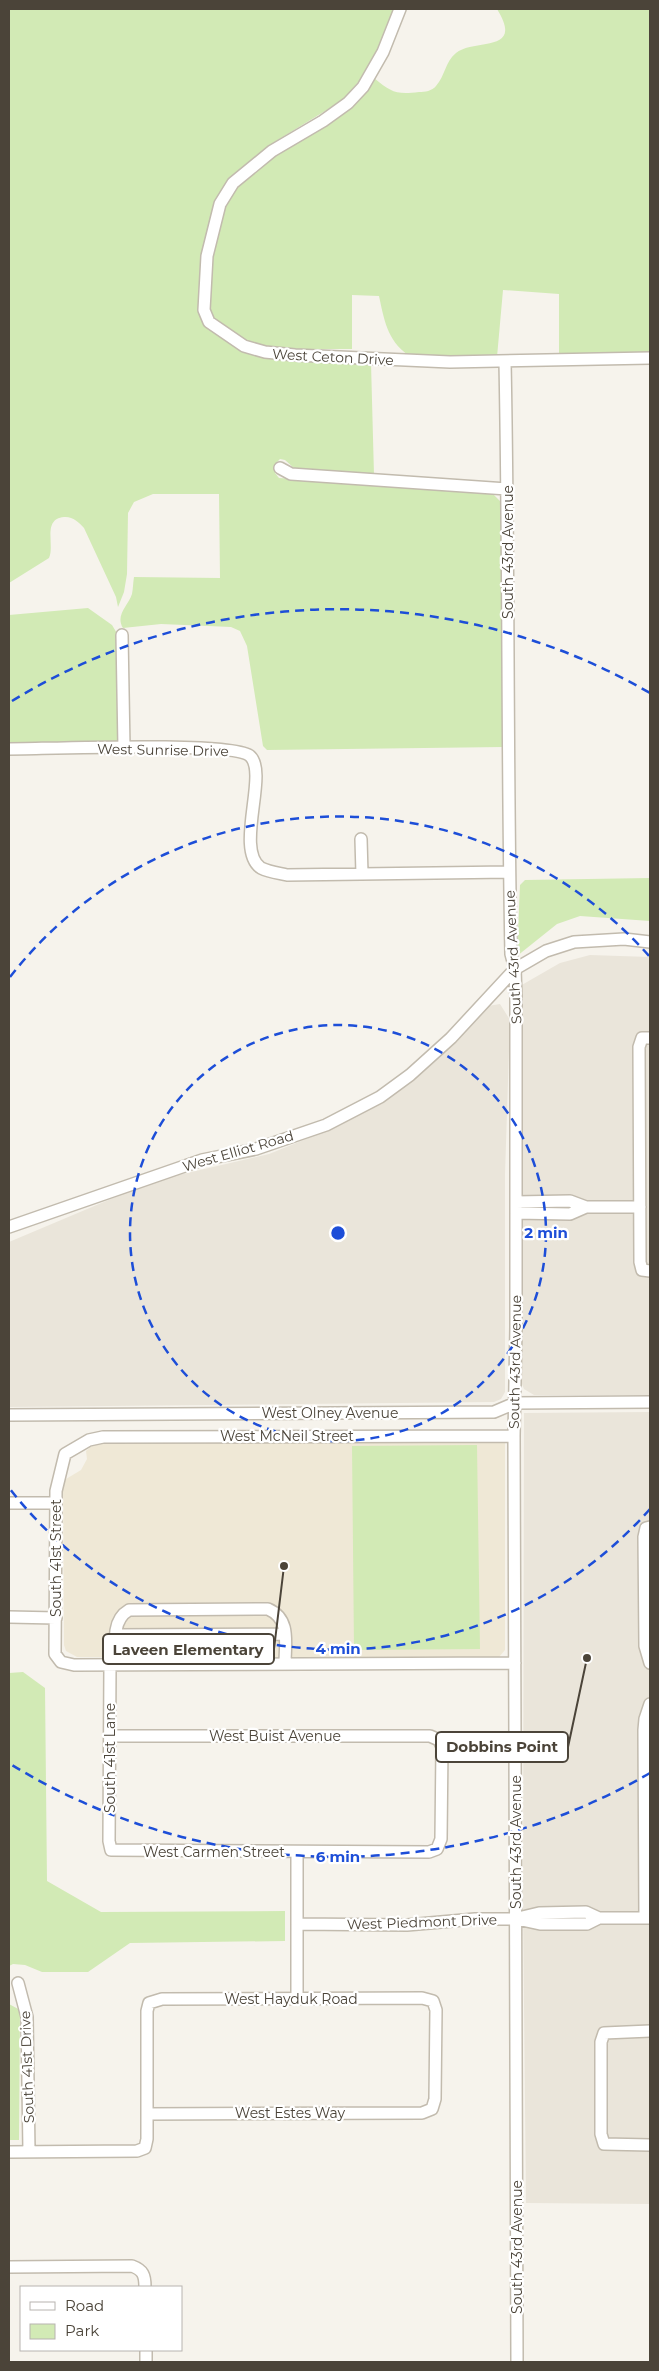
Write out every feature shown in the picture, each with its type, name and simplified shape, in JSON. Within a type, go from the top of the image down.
[{"type":"street","name":"West Ceton Drive","points":[[400,9],[383,52],[363,87],[324,121],[272,151],[233,183],[220,204],[207,256],[204,310],[210,322],[220,331],[244,346],[265,352],[408,361],[505,362],[650,358]]},
{"type":"street","name":"South 43rd Avenue","points":[[505,362],[509,872],[511,954],[515,969],[516,1207],[514,1436],[517,2362]]},
{"type":"street","points":[[280,468],[291,474],[507,489]]},
{"type":"street","points":[[122,635],[124,748]]},
{"type":"street","name":"West Sunrise Drive","points":[[9,750],[207,748],[244,752],[252,757],[256,769],[250,841],[253,858],[260,867],[286,875],[509,872]]},
{"type":"street","points":[[361,839],[362,874]]},
{"type":"street","name":"West Elliot Road","points":[[9,1227],[202,1160],[256,1149],[326,1125],[380,1096],[410,1075],[451,1038],[515,969],[546,951],[574,942],[624,939],[650,942]]},
{"type":"street","points":[[646,1038],[640,1047],[645,1154],[640,1207],[640,1262],[646,1271]]},
{"type":"street","points":[[554,1201],[554,1213]]},
{"type":"street","points":[[516,1207],[554,1201],[570,1202],[586,1207],[640,1207]]},
{"type":"street","points":[[516,1207],[570,1214],[586,1207]]},
{"type":"street","name":"West Olney Avenue","points":[[9,1415],[494,1412],[515,1403],[650,1402]]},
{"type":"street","name":"West McNeil Street","points":[[65,1454],[90,1440],[102,1437],[514,1436]]},
{"type":"street","name":"South 41st Street","points":[[65,1454],[56,1491],[55,1654],[61,1662],[74,1665],[114,1665]]},
{"type":"street","points":[[9,1503],[56,1504]]},
{"type":"street","points":[[648,1527],[644,1633],[645,1646],[650,1663]]},
{"type":"street","points":[[285,1634],[116,1635],[118,1622],[128,1610],[268,1610],[278,1614],[285,1628],[285,1634],[285,1664]]},
{"type":"street","points":[[9,1617],[56,1618]]},
{"type":"street","name":"South 41st Lane","points":[[111,1850],[109,1840],[110,1736],[116,1635]]},
{"type":"street","points":[[114,1665],[515,1663]]},
{"type":"street","points":[[648,1918],[648,1803],[644,1730],[650,1704]]},
{"type":"street","name":"West Buist Avenue","points":[[110,1736],[430,1736],[439,1740],[442,1747],[441,1839],[437,1849]]},
{"type":"street","name":"West Carmen Street","points":[[111,1850],[429,1852],[437,1849]]},
{"type":"street","points":[[297,1852],[297,1999]]},
{"type":"street","name":"West Piedmont Drive","points":[[297,1924],[407,1925],[474,1919],[517,1918],[539,1913],[586,1912],[599,1918],[648,1918]]},
{"type":"street","name":"South 41st Drive","points":[[18,1983],[27,2017],[29,2151]]},
{"type":"street","name":"West Hayduk Road","points":[[147,2114],[147,2011],[149,2003],[162,1999],[422,1998],[433,2002],[436,2010],[434,2099],[432,2109]]},
{"type":"street","points":[[650,2031],[604,2033],[600,2051],[601,2134],[604,2144],[650,2145]]},
{"type":"street","name":"West Estes Way","points":[[147,2114],[422,2113],[432,2109]]},
{"type":"street","points":[[9,2152],[137,2151],[145,2148],[147,2114]]},
{"type":"street","points":[[9,2267],[132,2266],[141,2270],[145,2277],[145,2286]]},
{"type":"shaded area","points":[[590,955],[650,957],[650,1395],[534,1395],[524,1389],[522,1384],[520,986],[560,963]]},
{"type":"shaded area","points":[[500,1004],[510,1020],[505,1174],[505,1392],[501,1399],[494,1402],[9,1407],[9,1242],[137,1188],[170,1177],[269,1154],[341,1125],[374,1105],[488,1006]]},
{"type":"shaded area","points":[[650,1412],[650,2204],[526,2203],[523,1903],[524,1413]]},
{"type":"shaded area","points":[[505,1441],[505,1650],[499,1657],[77,1657],[66,1651],[64,1645],[63,1486],[66,1479],[81,1470],[87,1459],[86,1451],[95,1443]]},
{"type":"green space","points":[[9,9],[396,9],[380,50],[360,80],[343,100],[276,141],[231,178],[204,252],[198,296],[200,312],[205,323],[214,332],[242,349],[371,363],[374,475],[295,469],[285,460],[280,459],[275,464],[275,473],[279,478],[490,491],[502,503],[503,747],[267,750],[263,746],[247,646],[240,631],[231,627],[161,624],[123,628],[120,619],[132,594],[134,577],[220,578],[219,494],[153,494],[134,502],[128,513],[127,574],[124,592],[118,607],[116,597],[84,528],[70,517],[57,519],[53,522],[50,533],[49,558],[9,583]]},
{"type":"green space","points":[[497,9],[650,9],[650,354],[559,356],[559,294],[503,290],[497,357],[408,355],[395,343],[391,336],[379,296],[352,295],[352,349],[267,349],[246,344],[211,320],[206,297],[211,256],[222,206],[235,185],[374,78],[385,87],[399,93],[424,92],[432,89],[439,82],[456,53],[501,39],[505,33],[504,23]]},
{"type":"green space","points":[[88,608],[112,625],[118,635],[120,745],[9,746],[9,615]]},
{"type":"green space","points":[[650,878],[650,921],[580,916],[557,924],[517,956],[520,885],[525,880]]},
{"type":"green space","points":[[477,1445],[480,1649],[354,1650],[352,1446]]},
{"type":"green space","points":[[23,1672],[45,1688],[47,1881],[101,1912],[285,1911],[285,1941],[130,1943],[88,1972],[42,1972],[25,1965],[13,1964],[9,1966],[9,1673]]},
{"type":"green space","points":[[9,2004],[20,2010],[19,2140],[9,2140]]},
{"type":"place","name":"Laveen Elementary","points":[[284,1566]]},
{"type":"place","name":"Dobbins Point","points":[[587,1658]]}]
